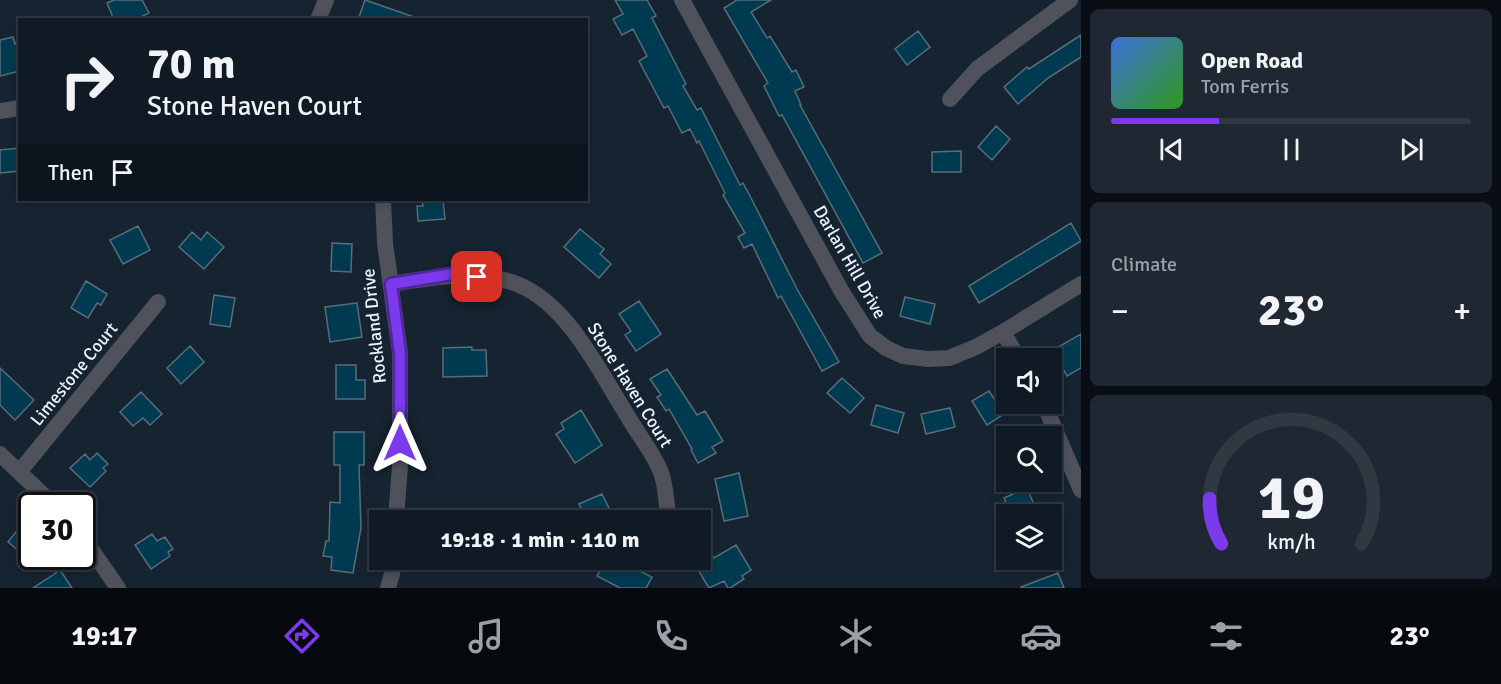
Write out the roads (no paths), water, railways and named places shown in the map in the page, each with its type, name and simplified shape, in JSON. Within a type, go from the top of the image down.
[{"type":"street","points":[[319,18],[326,0]]},
{"type":"street","name":"Darlan Hill Drive","points":[[682,0],[842,292],[870,336],[886,348],[903,356],[928,359],[949,358],[1003,332],[1081,284]]},
{"type":"street","points":[[950,99],[977,69],[1070,0]]},
{"type":"street","points":[[0,111],[18,108]]},
{"type":"street","name":"Rockland Drive","points":[[383,201],[385,243],[400,353],[400,465],[397,510]]},
{"type":"street","name":"Stone Haven Court","points":[[391,284],[452,274],[508,281],[530,290],[542,299],[562,317],[580,339],[660,471],[667,510]]},
{"type":"street","name":"Limestone Court","points":[[20,471],[158,302]]},
{"type":"street","points":[[1003,332],[1012,348]]},
{"type":"street","points":[[1048,414],[1081,490]]},
{"type":"street","points":[[0,454],[40,492]]},
{"type":"street","points":[[96,556],[118,588]]},
{"type":"street","points":[[388,588],[392,570]]}]
